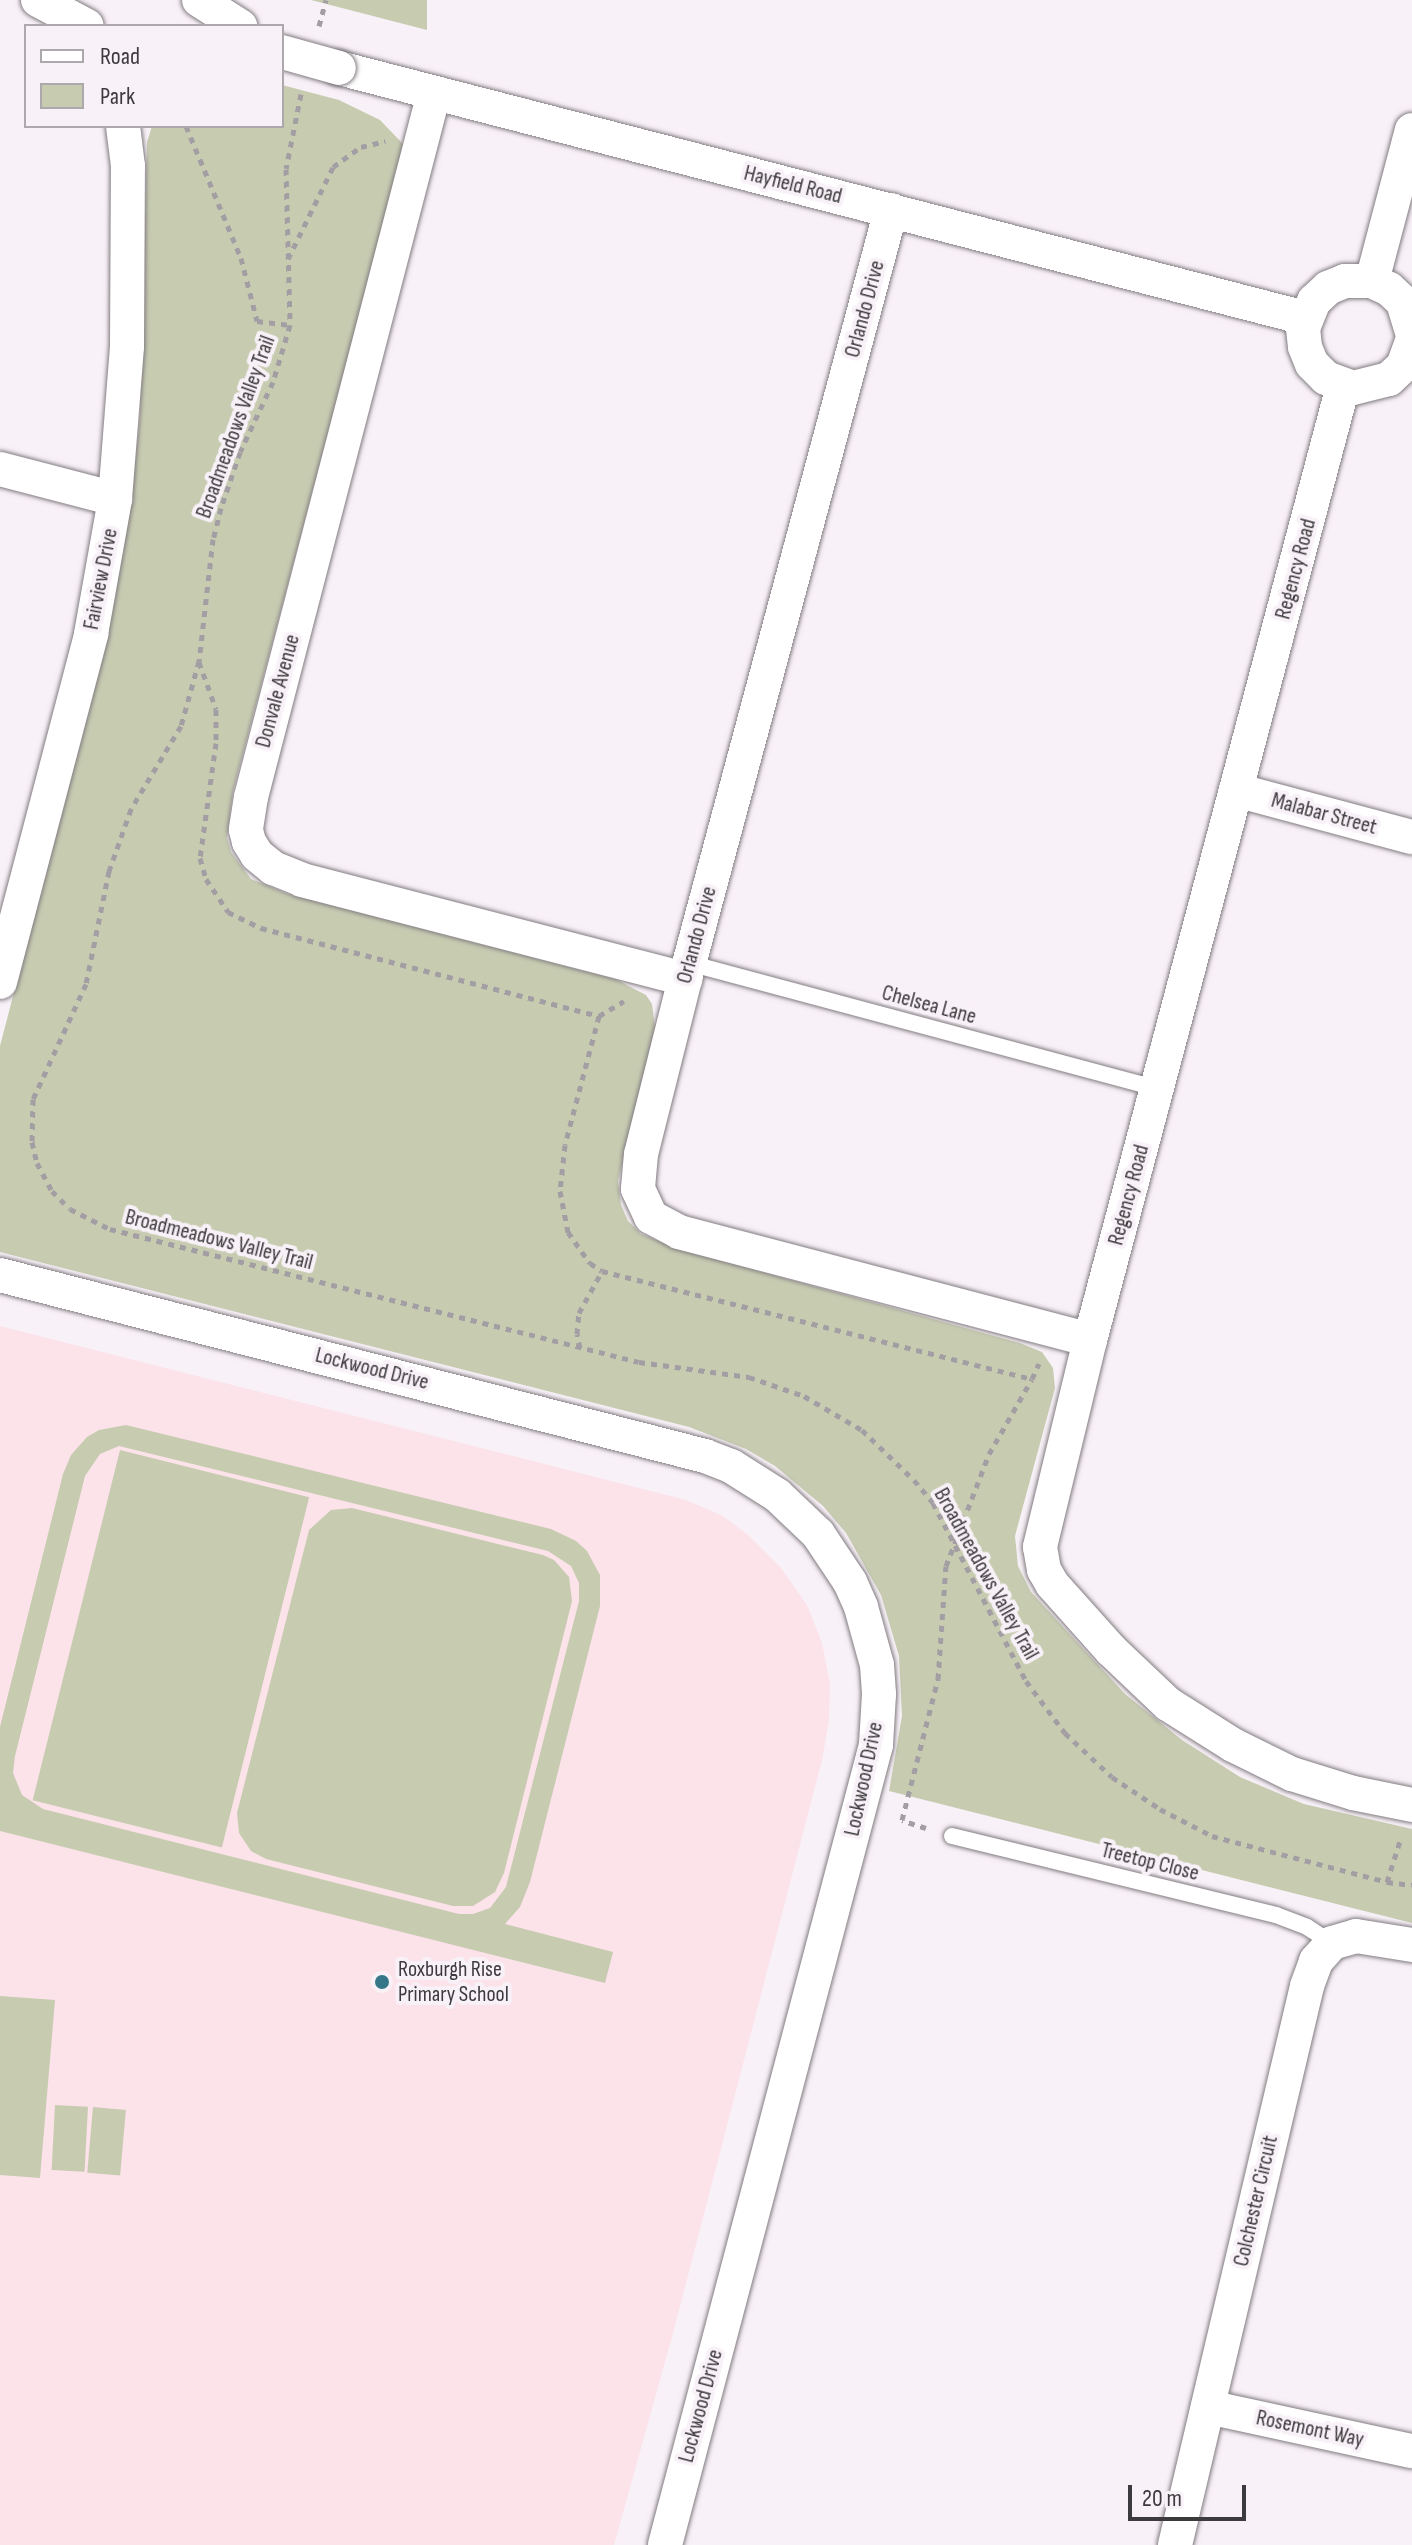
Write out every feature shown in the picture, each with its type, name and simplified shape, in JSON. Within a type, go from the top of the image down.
[{"type":"street","points":[[38,0],[83,24]]},
{"type":"street","points":[[97,24],[99,0]]},
{"type":"street","points":[[198,0],[200,24]]},
{"type":"street","points":[[198,0],[237,24]]},
{"type":"street","name":"Hayfield Road","points":[[284,53],[1305,318]]},
{"type":"street","name":"Donvale Avenue","points":[[434,93],[251,797],[246,830],[249,842],[257,855],[273,868],[302,880],[687,971]]},
{"type":"street","name":"Fairview Drive","points":[[0,982],[91,634],[115,499],[127,347],[128,166],[123,128]]},
{"type":"street","name":"Fairview Drive","points":[[128,166],[140,128]]},
{"type":"street","points":[[1372,281],[1412,130]]},
{"type":"street","name":"Orlando Drive","points":[[891,210],[687,971],[638,1173],[638,1189],[651,1217],[679,1232],[1090,1340]]},
{"type":"street","points":[[1412,332],[1403,302],[1389,289],[1372,281],[1345,281],[1328,288],[1314,301],[1305,318],[1305,347],[1312,364],[1326,378],[1343,386],[1372,386],[1389,379],[1403,366],[1412,341]]},
{"type":"street","name":"Regency Road","points":[[1343,386],[1090,1340],[1041,1537],[1041,1560],[1052,1584],[1137,1677],[1197,1724],[1292,1774],[1353,1793],[1412,1805]]},
{"type":"street","points":[[0,469],[115,499]]},
{"type":"street","name":"Malabar Street","points":[[1236,790],[1412,837]]},
{"type":"street","name":"Lockwood Drive","points":[[0,1275],[705,1456],[731,1466],[777,1495],[818,1534],[850,1582],[871,1637],[877,1665],[876,1745],[665,2545]]},
{"type":"street","points":[[1332,1943],[1356,1936],[1412,1945]]},
{"type":"street","name":"Colchester Circuit","points":[[1175,2545],[1307,1986],[1316,1961],[1332,1943]]},
{"type":"street","name":"Rosemont Way","points":[[1208,2407],[1412,2451]]},
{"type":"lane","name":"Chelsea Lane","points":[[687,971],[1158,1089]]},
{"type":"lane","name":"Treetop Close","points":[[952,1836],[1276,1915],[1307,1927],[1332,1943]]},
{"type":"path","points":[[318,30],[326,0]]},
{"type":"path","name":"Broadmeadows Valley Trail","points":[[302,91],[286,169],[290,325],[273,382],[240,452],[221,508],[213,539],[199,661],[181,726],[131,809],[109,871],[86,984],[33,1099],[32,1142],[37,1163],[52,1191],[70,1209],[110,1229],[580,1348],[639,1362],[749,1377],[804,1396],[838,1414],[891,1454],[933,1503],[1026,1681],[1065,1733],[1112,1777],[1160,1809],[1212,1836],[1387,1882],[1412,1885]]},
{"type":"path","points":[[187,128],[241,258],[257,321],[290,325]]},
{"type":"path","points":[[288,260],[323,182],[340,161],[361,147],[382,141],[422,141]]},
{"type":"path","points":[[580,1348],[577,1334],[579,1313],[602,1271]]},
{"type":"path","points":[[902,1820],[938,1679],[946,1566],[967,1518],[989,1454],[1032,1379]]},
{"type":"shaded area","name":"Roxburgh Rise Primary School","points":[[0,1326],[686,1500],[723,1516],[748,1535],[781,1568],[807,1605],[822,1643],[830,1684],[829,1720],[822,1760],[673,2333],[614,2545],[0,2545]]},
{"type":"green space","points":[[311,0],[427,0],[427,30]]},
{"type":"green space","points":[[284,86],[339,100],[380,120],[403,144],[233,791],[227,838],[231,852],[251,879],[288,894],[615,979],[646,995],[652,1004],[655,1027],[618,1181],[621,1205],[628,1221],[641,1234],[682,1250],[1020,1343],[1042,1352],[1053,1368],[1055,1388],[1015,1536],[1018,1566],[1031,1592],[1125,1694],[1182,1740],[1240,1777],[1304,1804],[1412,1829],[1412,1923],[889,1791],[902,1716],[899,1656],[881,1595],[846,1533],[823,1506],[775,1466],[746,1449],[689,1427],[0,1252],[0,1046],[104,647],[132,491],[140,416],[147,142],[151,128],[284,128]]},
{"type":"green space","points":[[126,1425],[551,1529],[576,1541],[587,1551],[600,1575],[600,1606],[530,1882],[520,1907],[505,1924],[613,1952],[605,1983],[0,1831],[0,1727],[63,1474],[71,1455],[87,1437],[99,1430]],"holes":[[[119,1446],[548,1551],[571,1566],[579,1583],[579,1601],[506,1887],[490,1908],[473,1914],[459,1914],[43,1809],[22,1795],[13,1773],[15,1756],[85,1476],[100,1454]]]},
{"type":"green space","points":[[120,1450],[309,1497],[222,1847],[33,1800]]},
{"type":"green space","points":[[352,1508],[543,1555],[554,1560],[569,1577],[572,1601],[504,1873],[495,1892],[473,1906],[453,1906],[266,1859],[251,1851],[239,1833],[237,1813],[309,1530],[331,1510]]},
{"type":"green space","points":[[0,1996],[55,2000],[40,2178],[0,2175]]},
{"type":"green space","points":[[55,2105],[88,2107],[85,2172],[52,2170]]},
{"type":"green space","points":[[93,2107],[126,2110],[120,2176],[87,2173]]},
{"type":"place","name":"Roxburgh Rise Primary School","points":[[382,1982]]}]
